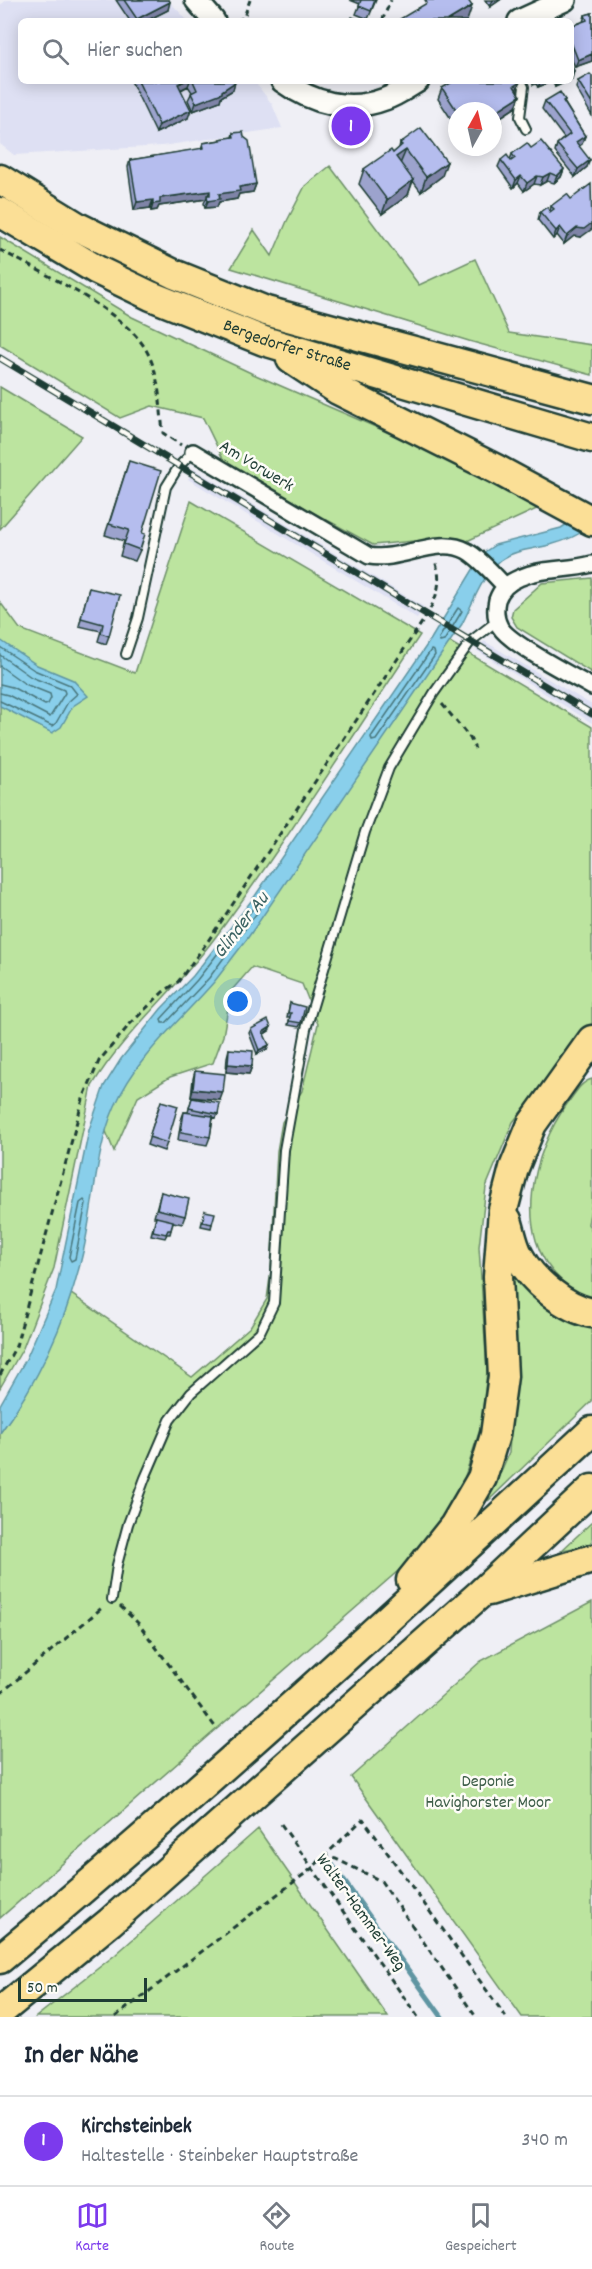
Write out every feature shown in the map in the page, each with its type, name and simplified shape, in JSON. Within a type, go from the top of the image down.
[{"type":"highway","name":"Bergedorfer Straße","points":[[0,179],[88,232],[174,274],[266,311],[592,399]]},
{"type":"highway","name":"Bergedorfer Straße","points":[[0,212],[97,270],[151,296],[264,341],[592,438]]},
{"type":"highway","points":[[264,341],[338,390],[563,504],[592,521]]},
{"type":"highway","points":[[395,1614],[410,1581],[454,1526],[482,1478],[495,1435],[503,1376],[498,1277],[503,1210],[514,1168],[532,1124],[589,1047]]},
{"type":"highway","points":[[503,1210],[519,1257],[544,1287],[578,1310],[592,1313]]},
{"type":"highway","points":[[0,1959],[59,1910],[395,1614],[592,1431]]},
{"type":"highway","points":[[0,2012],[110,1922],[481,1593],[592,1489]]},
{"type":"highway","points":[[481,1593],[592,1559]]},
{"type":"street","points":[[196,0],[211,18]]},
{"type":"street","points":[[526,18],[565,0]]},
{"type":"street","points":[[286,84],[316,101],[335,105],[358,105],[382,101],[413,84]]},
{"type":"street","name":"Am Vorwerk","points":[[193,452],[369,556],[393,557],[444,546],[460,548],[476,558],[505,586]]},
{"type":"street","points":[[592,564],[533,572],[513,581],[500,593],[495,608],[497,621],[510,638],[592,687]]},
{"type":"lane","points":[[522,84],[520,117],[526,129]]},
{"type":"lane","name":"Am Vorwerk","points":[[126,654],[138,618],[166,487],[179,466],[193,452]]},
{"type":"lane","points":[[112,1599],[117,1565],[128,1524],[145,1478],[171,1420],[191,1393],[260,1332],[274,1303],[284,1150],[306,1029],[369,821],[389,768],[434,693],[471,641],[497,621]]},
{"type":"path","points":[[242,18],[250,0]]},
{"type":"path","points":[[383,18],[391,0]]},
{"type":"path","points":[[0,250],[87,298],[130,328],[145,348],[158,380],[163,433],[193,452]]},
{"type":"path","points":[[0,1376],[16,1346],[83,1099],[99,1061],[130,1024],[163,992],[178,982],[427,615],[438,595],[439,588],[438,568],[431,548]]},
{"type":"path","points":[[434,693],[470,738],[475,748]]},
{"type":"path","points":[[0,1694],[112,1599],[138,1623],[216,1728]]},
{"type":"path","points":[[115,2017],[311,1869],[363,1819],[506,2017]]},
{"type":"path","name":"Walter-Hammer-Weg","points":[[280,1824],[418,2017]]},
{"type":"path","points":[[323,1856],[336,1859],[381,1881],[476,2017]]},
{"type":"shaded area","points":[[7,0],[168,0],[185,18],[18,18],[18,84],[256,84],[272,104],[282,128],[162,146],[14,155],[0,144],[0,5]]},
{"type":"shaded area","points":[[194,469],[424,607],[417,618],[188,479]]},
{"type":"shaded area","points":[[484,641],[592,705],[592,723],[476,650]]},
{"type":"green space","points":[[330,166],[419,285],[475,259],[509,333],[592,345],[592,375],[469,341],[231,268],[254,230],[272,256],[305,186]]},
{"type":"green space","points":[[0,237],[132,317],[251,373],[417,445],[541,507],[467,541],[424,540],[373,545],[226,465],[203,418],[152,406],[120,418],[0,345]]},
{"type":"green space","points":[[0,387],[82,436],[0,529]]},
{"type":"green space","points":[[191,501],[420,635],[241,902],[184,976],[120,1047],[92,1086],[54,1268],[23,1348],[0,1388],[0,602],[20,629],[135,673]]},
{"type":"green space","points":[[592,578],[592,673],[517,627],[511,617],[513,609],[542,583]]},
{"type":"green space","points":[[448,641],[592,727],[592,1023],[513,1122],[486,1187],[479,1247],[487,1371],[481,1426],[458,1498],[406,1564],[0,1918],[0,1433],[22,1400],[40,1366],[71,1294],[192,1377],[250,1327],[267,1299],[271,1270],[277,1151],[282,1122],[302,1091],[318,1024],[302,984],[252,967],[231,991],[223,1036],[213,1063],[170,1077],[138,1097],[114,1151],[105,1129],[118,1083],[193,999]]},
{"type":"green space","points":[[592,1079],[592,1203],[588,1224],[592,1231],[592,1298],[572,1289],[546,1262],[536,1241],[532,1217],[532,1193],[537,1169],[555,1123],[581,1086]]},
{"type":"green space","points":[[508,1260],[532,1295],[568,1320],[592,1327],[592,1401],[488,1501],[509,1453],[512,1407]]},
{"type":"green space","points":[[592,1522],[592,1545],[562,1550]]},
{"type":"green space","name":"Deponie Havighorster Moor","points":[[592,1602],[592,2017],[522,2017],[351,1777],[481,1661]]},
{"type":"green space","points":[[258,1829],[388,2017],[36,2017],[115,1955]]},
{"type":"water","name":"Glinder Au","points":[[592,508],[592,526],[561,542],[512,554],[501,560],[488,573],[462,624],[247,939],[214,982],[147,1055],[124,1088],[115,1106],[104,1140],[84,1248],[62,1321],[41,1368],[0,1433],[0,1405],[26,1359],[56,1290],[89,1130],[104,1086],[121,1059],[161,1009],[193,976],[255,896],[431,639],[483,553],[495,545],[561,528]]},
{"type":"water","points":[[0,640],[37,665],[73,680],[88,696],[73,706],[61,727],[52,733],[0,706]]},
{"type":"building","points":[[124,0],[169,0],[170,2],[136,18]]},
{"type":"building","points":[[361,0],[375,0],[371,11],[359,6]]},
{"type":"building","points":[[425,0],[468,0],[472,6],[452,18],[402,18],[427,3]]},
{"type":"building","points":[[592,13],[592,54],[578,60],[574,50],[574,25],[587,20],[585,15]]},
{"type":"building","points":[[590,74],[592,76],[592,104],[578,81]]},
{"type":"building","points":[[139,84],[178,84],[191,110],[159,125]]},
{"type":"building","points":[[194,84],[232,84],[222,93],[196,103],[191,93],[197,90]]},
{"type":"building","points":[[449,84],[517,84],[514,86],[520,96],[502,108],[502,102],[451,102],[442,88]]},
{"type":"building","points":[[560,92],[565,100],[563,101],[585,136],[576,142],[590,160],[578,169],[557,144],[570,134],[545,101]]},
{"type":"building","points":[[421,128],[447,162],[426,177],[406,150],[396,157],[413,180],[387,200],[364,169],[391,150],[393,153],[402,145],[400,143]]},
{"type":"building","points":[[243,132],[244,137],[249,141],[256,184],[239,187],[240,191],[219,194],[220,199],[208,201],[207,195],[210,195],[210,191],[160,198],[160,203],[153,204],[153,200],[137,202],[130,160],[204,148],[203,143],[234,137],[233,133]]},
{"type":"building","points":[[541,141],[564,169],[557,176],[550,173],[543,177],[537,176],[527,183],[521,176],[516,180],[501,160],[507,155],[511,161],[515,158],[512,154],[527,143],[531,148]]},
{"type":"building","points":[[591,184],[592,223],[584,229],[577,228],[567,236],[560,227],[556,231],[540,212],[547,207],[550,212],[554,209],[551,206],[567,194],[571,199]]},
{"type":"building","points":[[129,461],[161,471],[142,533],[145,534],[140,550],[124,544],[129,530],[109,524]]},
{"type":"building","points":[[89,588],[120,595],[109,636],[101,633],[103,624],[81,618]]},
{"type":"building","points":[[290,1003],[305,1007],[301,1023],[289,1021]]},
{"type":"building","points":[[268,1020],[271,1027],[263,1032],[269,1045],[259,1050],[251,1029]]},
{"type":"building","points":[[229,1049],[253,1051],[252,1066],[228,1064]]},
{"type":"building","points":[[195,1071],[225,1074],[223,1092],[193,1089]]},
{"type":"building","points":[[192,1098],[220,1103],[218,1114],[189,1108]]},
{"type":"building","points":[[161,1101],[178,1106],[167,1143],[149,1137]]},
{"type":"building","points":[[184,1112],[213,1116],[210,1137],[181,1132]]},
{"type":"building","points":[[161,1192],[189,1199],[185,1216],[157,1209]]},
{"type":"building","points":[[205,1211],[215,1213],[212,1224],[202,1222]]},
{"type":"building","points":[[156,1217],[173,1221],[171,1230],[168,1230],[166,1234],[153,1231]]},
{"type":"waterway","points":[[331,1863],[442,2017]]},
{"type":"railway","points":[[0,358],[592,714]]},
{"type":"place","name":"Kirchsteinbek","points":[[351,126]]}]
